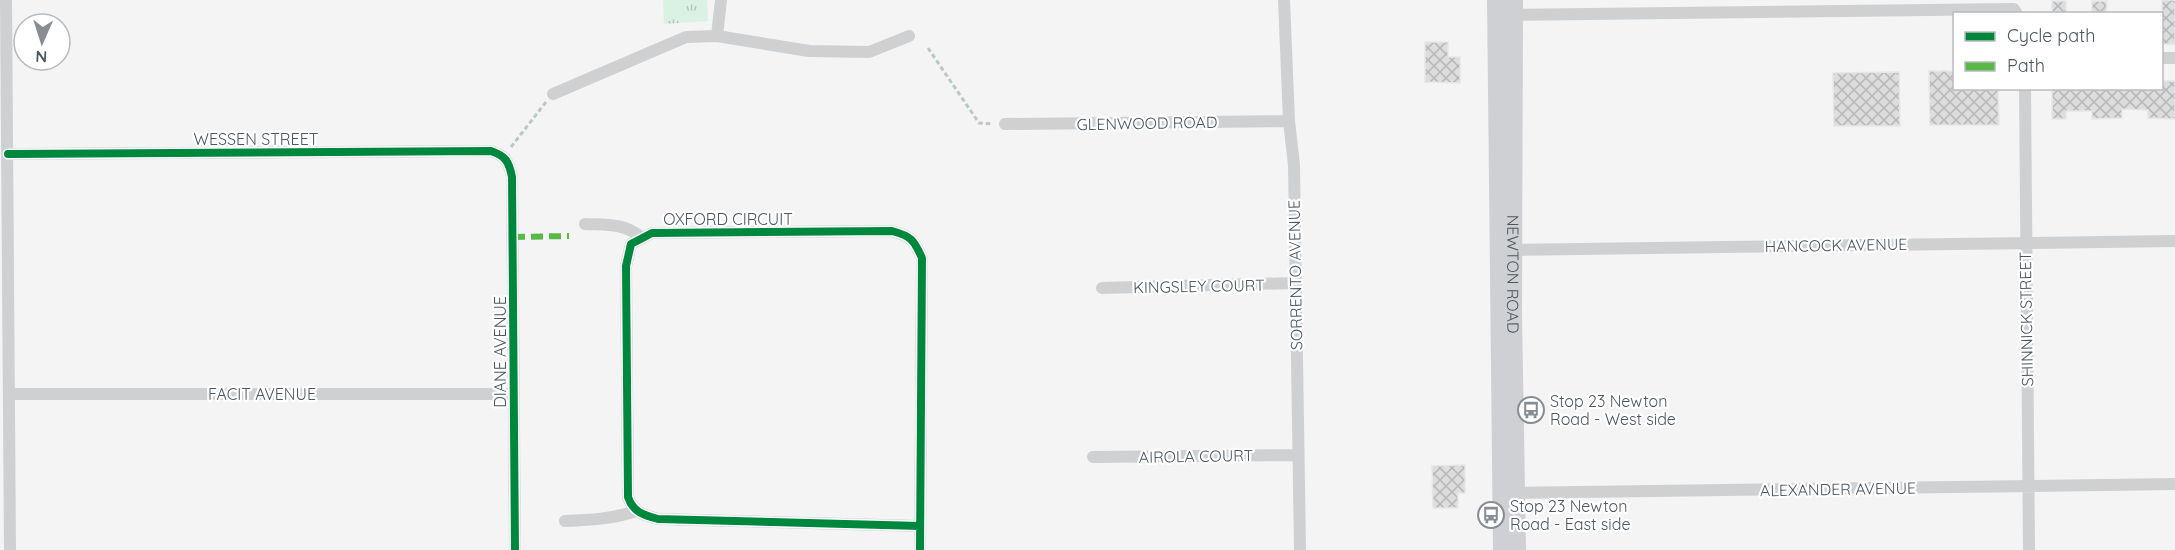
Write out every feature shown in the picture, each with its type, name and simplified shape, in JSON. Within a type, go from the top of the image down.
[{"type":"main road","name":"NEWTON ROAD","points":[[1505,8],[1509,493],[1517,550]]},
{"type":"main road","name":"NEWTON ROAD","points":[[1502,550],[1509,493]]},
{"type":"street","points":[[6,0],[8,154],[4,230],[9,394],[5,444],[10,550]]},
{"type":"street","points":[[717,36],[721,0]]},
{"type":"street","name":"SORRENTO AVENUE","points":[[1284,0],[1289,121],[1294,165],[1300,550]]},
{"type":"street","points":[[1505,8],[1892,5],[2016,11]]},
{"type":"street","points":[[553,94],[686,37],[717,36],[809,51],[869,52],[909,36]]},
{"type":"street","name":"SHINNICK STREET","points":[[2025,90],[2029,550]]},
{"type":"street","name":"GLENWOOD ROAD","points":[[1005,124],[1289,121]]},
{"type":"street","name":"WESSEN STREET","points":[[8,154],[491,151],[504,155]]},
{"type":"street","name":"DIANE AVENUE","points":[[504,155],[509,163],[512,177],[515,550]]},
{"type":"street","name":"OXFORD CIRCUIT","points":[[585,224],[621,225],[641,237]]},
{"type":"street","name":"OXFORD CIRCUIT","points":[[636,511],[628,496],[626,266],[631,244],[652,233],[892,231],[908,235],[922,258],[920,550]]},
{"type":"street","name":"HANCOCK AVENUE","points":[[1506,250],[2175,241]]},
{"type":"street","name":"KINGSLEY COURT","points":[[1102,288],[1295,283]]},
{"type":"street","name":"FACIT AVENUE","points":[[9,394],[514,394]]},
{"type":"street","name":"AIROLA COURT","points":[[1094,457],[1298,455]]},
{"type":"street","name":"ALEXANDER AVENUE","points":[[1509,493],[2175,484]]},
{"type":"street","points":[[565,521],[599,520],[636,511],[658,519],[920,526]]},
{"type":"path","points":[[928,48],[979,123],[1005,124]]},
{"type":"path","points":[[504,155],[553,94]]},
{"type":"green space","points":[[663,0],[707,0],[708,21],[664,24]]},
{"type":"building","points":[[2162,0],[2175,0],[2175,44],[2163,44]]},
{"type":"building","points":[[2052,1],[2066,1],[2066,12],[2052,12]]},
{"type":"building","points":[[2092,1],[2107,1],[2106,12],[2092,12]]},
{"type":"building","points":[[1425,42],[1448,42],[1448,57],[1460,57],[1460,83],[1425,82]]},
{"type":"building","points":[[1929,71],[1953,71],[1953,90],[1998,90],[1999,125],[1930,125]]},
{"type":"building","points":[[1899,72],[1900,126],[1834,126],[1833,73]]},
{"type":"building","points":[[2163,81],[2175,81],[2175,119],[2148,118],[2148,110],[2122,109],[2122,118],[2092,119],[2092,111],[2066,111],[2066,119],[2052,119],[2052,90],[2163,90]]},
{"type":"building","points":[[1465,465],[1465,493],[1458,493],[1458,508],[1433,508],[1432,466]]},
{"type":"marked path","points":[[513,237],[569,236]]},
{"type":"cycle path","points":[[8,154],[491,151],[503,157],[512,177],[515,550]]},
{"type":"cycle path","points":[[920,526],[658,519],[636,509],[628,497],[626,266],[631,244],[652,233],[892,231],[911,240],[922,258],[920,550]]},
{"type":"place","name":"Stop 23 Newton Road - West side","points":[[1531,410]]},
{"type":"place","name":"Stop 23 Newton Road - East side","points":[[1491,515]]}]
